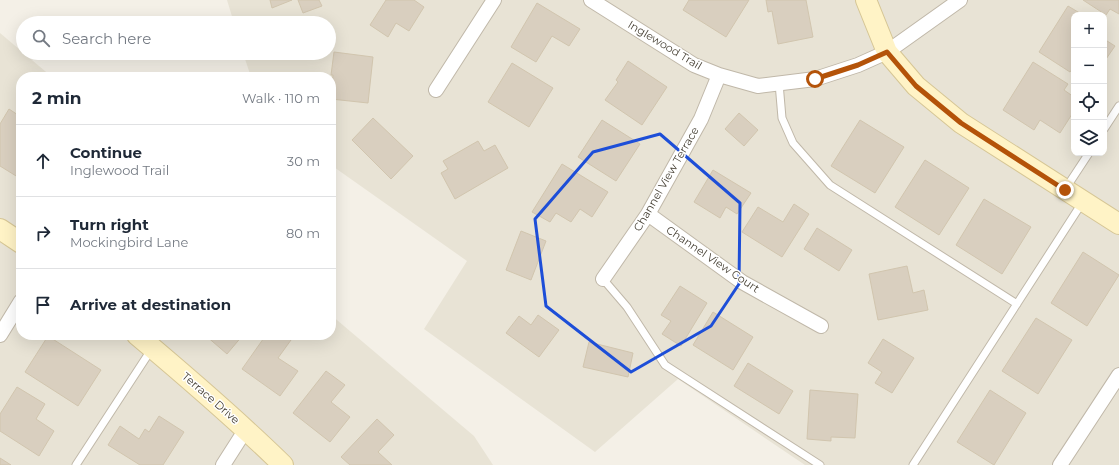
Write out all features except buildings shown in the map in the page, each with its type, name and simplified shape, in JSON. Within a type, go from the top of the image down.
[{"type":"street","points":[[436,90],[494,0]]},
{"type":"street","name":"Inglewood Trail","points":[[591,0],[694,65],[719,75],[758,86],[815,79],[858,65],[887,52],[960,0]]},
{"type":"street","points":[[866,0],[887,52],[916,86],[961,123],[1119,224]]},
{"type":"street","name":"Channel View Terrace","points":[[603,279],[648,214],[701,119],[719,75]]},
{"type":"street","name":"Channel View Court","points":[[648,214],[742,282],[821,326]]},
{"type":"street","points":[[0,230],[16,240]]},
{"type":"street","points":[[0,335],[16,309]]},
{"type":"street","name":"Terrace Drive","points":[[143,340],[246,429],[283,465]]},
{"type":"street","points":[[1060,465],[1119,375]]},
{"type":"street","points":[[223,465],[246,429]]},
{"type":"lane","points":[[779,83],[782,118],[793,143],[830,185],[1017,304]]},
{"type":"lane","points":[[1107,124],[1119,106]]},
{"type":"lane","points":[[1065,190],[1087,156]]},
{"type":"lane","points":[[913,465],[1083,202]]},
{"type":"lane","points":[[603,279],[627,307],[665,365],[820,465]]},
{"type":"lane","points":[[76,465],[153,348]]},
{"type":"highlighted area","points":[[660,134],[740,203],[739,284],[711,326],[631,372],[546,306],[535,219],[593,152]]},
{"type":"shaded area","points":[[227,0],[1119,0],[1119,465],[805,465],[678,379],[595,452],[424,329],[467,261],[336,169],[336,72],[249,72],[245,60],[336,60],[336,16],[232,16]]},
{"type":"shaded area","points":[[0,33],[16,47],[16,60],[32,60],[46,72],[16,72],[16,340],[336,340],[336,319],[474,436],[493,465],[0,465]]},
{"type":"route","points":[[815,79],[858,65],[887,52],[916,86],[961,123],[1065,190]]}]
